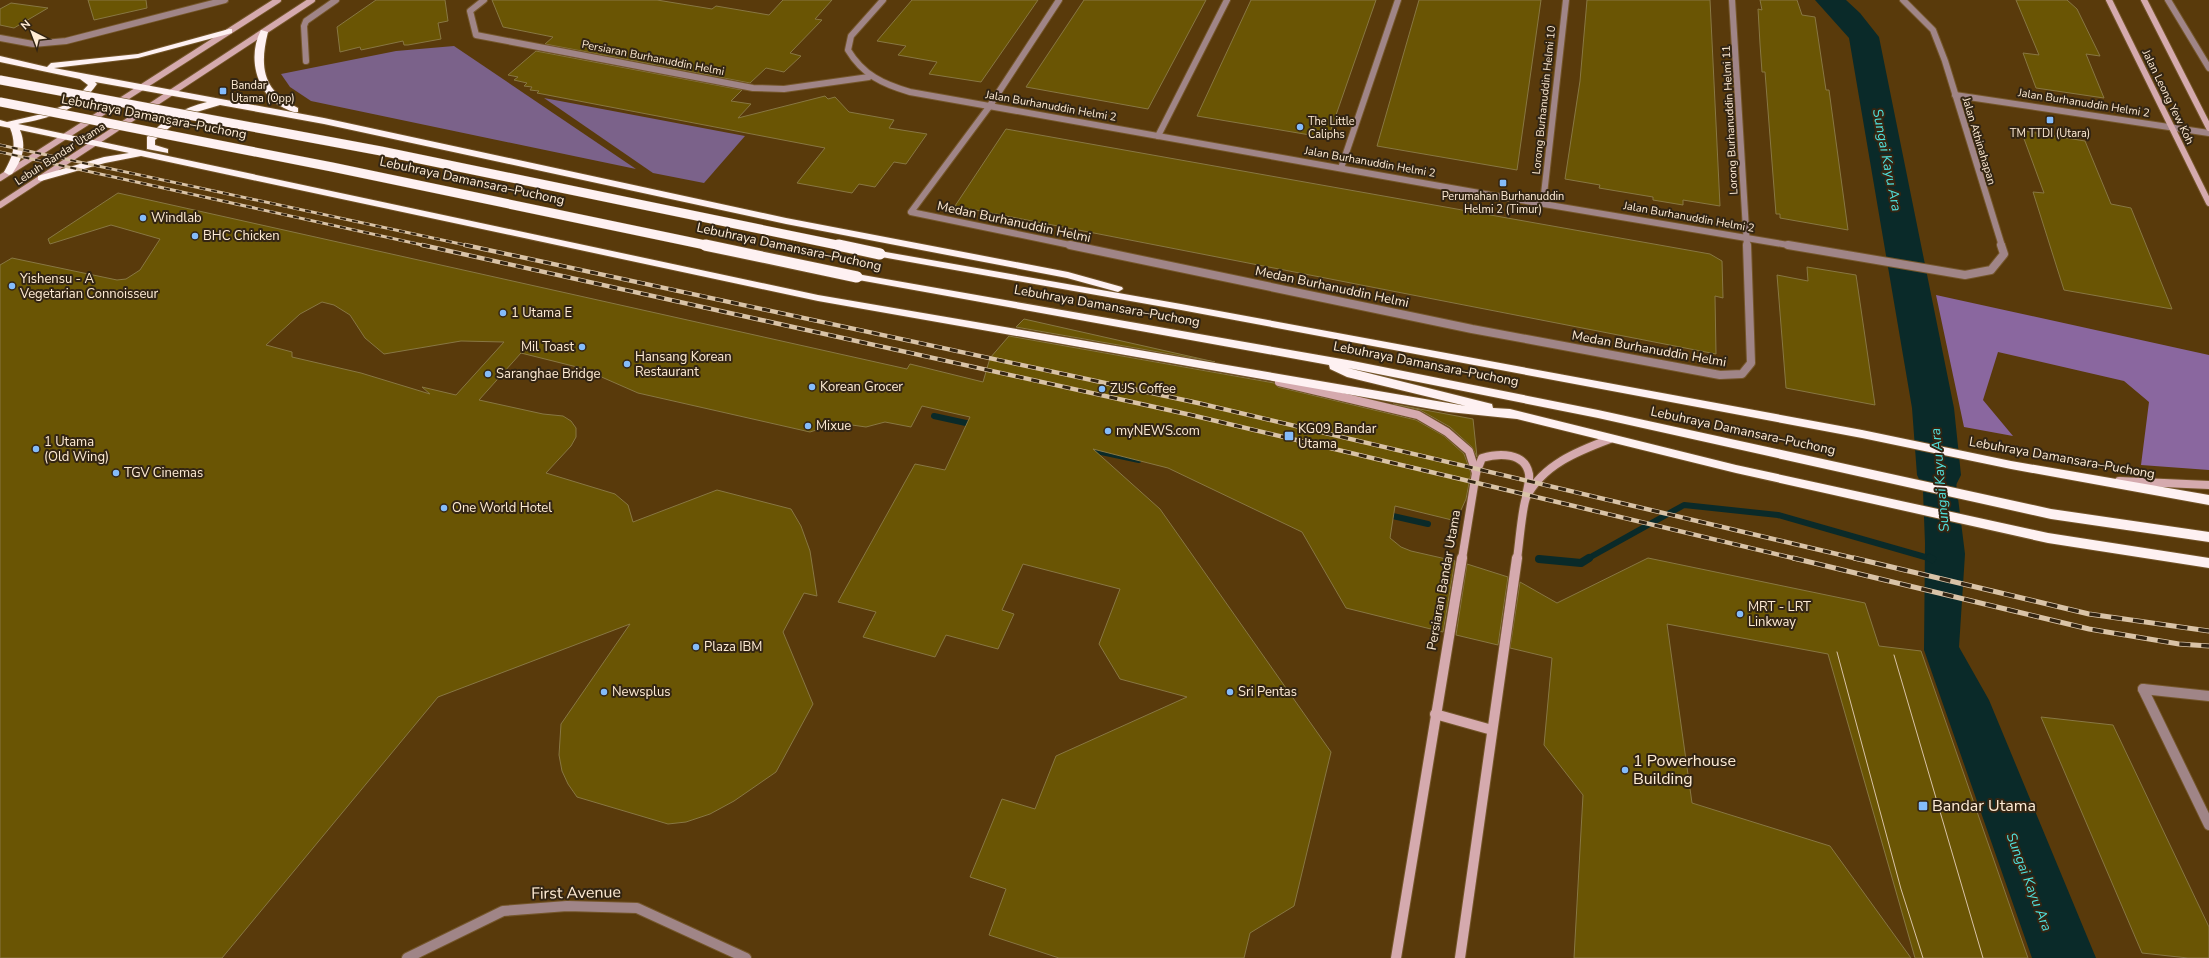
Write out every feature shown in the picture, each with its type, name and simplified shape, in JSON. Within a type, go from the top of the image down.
[{"type":"highway","points":[[40,66],[97,62],[138,56],[229,31]]},
{"type":"highway","points":[[264,32],[258,50],[258,68],[265,86],[280,104],[324,121]]},
{"type":"highway","points":[[0,59],[40,66],[83,77],[324,121],[786,221],[1068,275],[1181,307]]},
{"type":"highway","points":[[6,125],[39,117],[76,102],[91,90],[93,84],[83,77]]},
{"type":"highway","name":"Lebuhraya Damansara–Puchong","points":[[0,80],[381,151],[880,254],[1181,307],[1862,434],[2011,465],[2104,480],[2209,500]]},
{"type":"highway","name":"Lebuhraya Damansara–Puchong","points":[[0,102],[332,167],[857,277],[1313,357],[1598,414],[2052,514],[2209,537]]},
{"type":"highway","points":[[220,102],[190,108],[170,120],[150,139],[150,147],[256,173],[263,180]]},
{"type":"highway","points":[[6,125],[818,298],[1240,372],[1349,389],[1448,408],[1517,416]]},
{"type":"highway","points":[[6,125],[20,142],[16,160],[9,172]]},
{"type":"highway","points":[[41,178],[104,160],[147,154]]},
{"type":"highway","points":[[1313,357],[1351,374],[1477,403],[1517,416],[1610,439],[1876,501],[2048,538],[2209,563]]},
{"type":"main road","name":"Lebuh Bandar Utama","points":[[0,178],[278,0]]},
{"type":"main road","name":"Lebuh Bandar Utama","points":[[0,205],[312,0]]},
{"type":"main road","name":"Jalan Leong Yew Koh","points":[[2109,0],[2209,203]]},
{"type":"main road","name":"Jalan Leong Yew Koh","points":[[2144,0],[2209,128]]},
{"type":"main road","name":"Persiaran Bandar Utama","points":[[1240,372],[1418,415],[1447,432],[1469,452],[1476,473],[1396,958]]},
{"type":"main road","points":[[1526,499],[1544,474],[1574,453],[1610,439]]},
{"type":"main road","points":[[1460,958],[1529,475],[1525,465],[1516,458],[1506,454],[1493,454],[1482,458],[1476,473]]},
{"type":"main road","points":[[2104,480],[2209,485]]},
{"type":"main road","points":[[1436,714],[1492,730]]},
{"type":"street","points":[[0,38],[33,44],[66,41],[225,0]]},
{"type":"street","points":[[306,61],[304,26],[306,22],[336,0]]},
{"type":"street","name":"Persiaran Burhanuddin Helmi","points":[[484,0],[470,11],[476,35],[753,88],[784,89],[869,77]]},
{"type":"street","name":"Jalan Burhanuddin Helmi 2","points":[[883,0],[851,36],[848,50],[855,63],[869,77],[910,92],[1747,239],[1965,275]]},
{"type":"street","points":[[989,106],[1059,0]]},
{"type":"street","points":[[1158,136],[1227,0]]},
{"type":"street","points":[[1341,168],[1398,0]]},
{"type":"street","name":"Lorong Burhanuddin Helmi 10","points":[[1543,203],[1566,0]]},
{"type":"street","name":"Lorong Burhanuddin Helmi 11","points":[[1732,0],[1747,239]]},
{"type":"street","name":"Jalan Athinahapan","points":[[1903,0],[1933,30],[1945,61],[2004,254],[1991,270],[1965,275]]},
{"type":"street","points":[[2168,0],[2209,68]]},
{"type":"street","name":"Jalan Burhanuddin Helmi 2","points":[[1955,95],[2209,133]]},
{"type":"street","name":"Medan Burhanuddin Helmi","points":[[989,106],[911,212],[1472,329],[1720,375],[1742,374],[1751,364],[1747,239]]},
{"type":"street","points":[[2209,696],[2143,689],[2209,825]]},
{"type":"street","name":"First Avenue","points":[[406,958],[503,911],[567,906],[637,908],[746,958]]},
{"type":"shaded area","points":[[454,46],[636,169],[311,101],[290,87],[281,74],[396,51]]},
{"type":"shaded area","points":[[544,98],[745,136],[704,183],[653,173]]},
{"type":"shaded area","points":[[1936,295],[2209,355],[2209,470],[2141,465],[2149,402],[2124,381],[1998,352],[1983,400],[2013,436],[1964,427]]},
{"type":"water","points":[[1920,413],[1948,418],[1965,554],[1959,647],[1989,700],[2096,958],[2032,958],[1924,650],[1925,543]]},
{"type":"building","points":[[88,0],[146,0],[147,8],[94,20]]},
{"type":"building","points":[[376,0],[445,0],[448,21],[438,23],[441,39],[408,45],[404,45],[403,41],[361,50],[360,47],[340,52],[337,27]]},
{"type":"building","points":[[492,0],[657,0],[712,9],[716,6],[769,15],[783,0],[832,0],[815,19],[822,20],[790,53],[801,56],[784,72],[766,68],[750,83],[545,44],[553,37],[503,27]]},
{"type":"building","points":[[912,0],[1038,0],[981,82],[929,74],[937,62],[898,55],[906,46],[877,41]]},
{"type":"building","points":[[1084,0],[1206,0],[1148,109],[1026,87]]},
{"type":"building","points":[[1251,0],[1376,0],[1328,138],[1197,116]]},
{"type":"building","points":[[1419,0],[1541,0],[1517,170],[1377,146]]},
{"type":"building","points":[[1587,0],[1710,0],[1720,206],[1683,200],[1683,205],[1653,200],[1653,197],[1599,188],[1600,185],[1565,179],[1580,81]]},
{"type":"building","points":[[1760,0],[1797,0],[1802,15],[1815,17],[1826,90],[1829,90],[1848,230],[1780,218],[1780,214],[1776,214],[1765,72],[1762,72],[1758,9],[1762,10]]},
{"type":"building","points":[[2016,0],[2067,0],[2077,9],[2100,56],[2086,54],[2104,98],[2036,88],[2023,53],[2039,55]]},
{"type":"building","points":[[11,3],[48,8],[14,28],[0,25],[0,9]]},
{"type":"building","points":[[536,51],[742,90],[731,101],[751,104],[738,118],[825,96],[828,99],[835,97],[849,112],[894,120],[889,128],[927,134],[906,164],[894,162],[875,187],[859,184],[852,193],[797,183],[825,148],[537,93],[539,91],[530,90],[532,87],[524,86],[527,83],[514,80],[518,77],[508,75]]},
{"type":"building","points":[[1006,129],[1710,254],[1722,261],[1723,298],[1715,296],[1716,354],[955,206]]},
{"type":"building","points":[[2024,131],[2085,141],[2111,204],[2131,208],[2172,309],[2064,290],[2033,192],[2044,193],[2023,136],[2026,137]]},
{"type":"building","points":[[118,193],[907,369],[910,364],[983,382],[990,358],[1009,336],[1274,383],[1278,387],[1416,420],[1444,436],[1464,454],[1471,473],[1466,499],[1456,521],[1395,506],[1390,538],[1401,547],[1411,551],[1455,561],[1443,632],[1346,608],[1302,532],[1168,468],[1093,449],[1160,509],[1331,752],[1294,906],[1250,933],[1244,958],[1059,958],[989,935],[1006,889],[970,877],[1002,799],[1035,809],[1056,756],[1187,697],[1120,679],[1099,644],[1120,589],[1023,564],[1002,610],[1014,614],[998,649],[946,635],[935,657],[863,637],[876,612],[838,602],[915,464],[945,470],[970,417],[922,406],[911,427],[885,422],[866,427],[838,423],[810,432],[638,393],[581,368],[521,353],[479,400],[543,414],[563,416],[571,421],[576,428],[576,437],[571,446],[546,473],[615,494],[628,505],[633,522],[717,490],[791,509],[801,526],[810,551],[817,596],[804,593],[783,632],[813,704],[776,772],[734,801],[710,814],[686,822],[668,824],[577,797],[568,784],[562,771],[559,755],[561,724],[630,624],[438,697],[222,958],[0,958],[0,265],[12,258],[117,280],[126,279],[140,270],[160,239],[111,225],[50,244],[48,239]],"holes":[[[322,302],[334,305],[350,315],[365,338],[384,354],[461,341],[504,342],[456,395],[422,387],[430,394],[361,373],[292,357],[292,352],[266,345],[300,314]]]},
{"type":"building","points":[[1807,267],[1856,275],[1875,405],[1786,388],[1777,275],[1808,281]]},
{"type":"building","points":[[1024,319],[1215,362],[1016,327]]},
{"type":"building","points":[[1393,404],[1473,419],[1477,457],[1472,447],[1450,427],[1420,410]]},
{"type":"building","points":[[1648,558],[1865,603],[1879,646],[1921,651],[2028,958],[1915,958],[1828,654],[1667,624],[1692,803],[1830,846],[1911,958],[1574,958],[1583,795],[1544,745],[1552,658],[1510,648],[1520,582],[1557,603]]},
{"type":"building","points":[[1467,564],[1508,577],[1498,645],[1456,635]]},
{"type":"building","points":[[2041,717],[2113,725],[2209,927],[2209,958],[2188,958],[2142,953]]},
{"type":"waterway","name":"Sungai Kayu Ara","points":[[1829,0],[1850,19],[1864,37],[1933,408],[1939,475]]},
{"type":"waterway","points":[[934,416],[975,425]]},
{"type":"waterway","points":[[1087,449],[1139,460]]},
{"type":"waterway","points":[[1587,559],[1684,505],[1778,515],[1932,559],[1930,558]]},
{"type":"waterway","points":[[1384,514],[1428,524]]},
{"type":"waterway","points":[[1543,559],[1539,559],[1581,563],[1589,558]]},
{"type":"tram line","points":[[1837,652],[1901,889],[1923,958]]},
{"type":"tram line","points":[[1894,655],[1983,958]]},
{"type":"railway","points":[[0,145],[470,246]]},
{"type":"railway","points":[[0,152],[427,246]]},
{"type":"railway","points":[[422,245],[1191,415],[1797,559]]},
{"type":"railway","points":[[465,245],[1198,403],[1858,559]]},
{"type":"railway","points":[[1793,558],[2089,629],[2179,644],[2209,646]]},
{"type":"railway","points":[[1854,558],[2089,614],[2209,631]]},
{"type":"place","name":"Bandar Utama (Opp)","points":[[223,91]]},
{"type":"place","name":"TM TTDI (Utara)","points":[[2050,120]]},
{"type":"place","name":"The Little Caliphs","points":[[1300,127]]},
{"type":"place","name":"Perumahan Burhanuddin Helmi 2 (Timur)","points":[[1503,183]]},
{"type":"place","name":"Windlab","points":[[143,218]]},
{"type":"place","name":"BHC Chicken","points":[[195,236]]},
{"type":"place","name":"Yishensu - A Vegetarian Connoisseur","points":[[12,286]]},
{"type":"place","name":"1 Utama E","points":[[503,313]]},
{"type":"place","name":"Mil Toast","points":[[582,347]]},
{"type":"place","name":"Hansang Korean Restaurant","points":[[627,364]]},
{"type":"place","name":"Saranghae Bridge","points":[[488,374]]},
{"type":"place","name":"Korean Grocer","points":[[812,387]]},
{"type":"place","name":"ZUS Coffee","points":[[1102,389]]},
{"type":"place","name":"Mixue","points":[[808,426]]},
{"type":"place","name":"myNEWS.com","points":[[1108,431]]},
{"type":"place","name":"KG09 Bandar Utama","points":[[1289,436]]},
{"type":"place","name":"1 Utama (Old Wing)","points":[[36,449]]},
{"type":"place","name":"TGV Cinemas","points":[[116,473]]},
{"type":"place","name":"One World Hotel","points":[[444,508]]},
{"type":"place","name":"MRT - LRT Linkway","points":[[1740,614]]},
{"type":"place","name":"Plaza IBM","points":[[696,647]]},
{"type":"place","name":"Newsplus","points":[[604,692]]},
{"type":"place","name":"Sri Pentas","points":[[1230,692]]},
{"type":"place","name":"1 Powerhouse Building","points":[[1625,770]]},
{"type":"place","name":"Bandar Utama","points":[[1923,806]]}]
